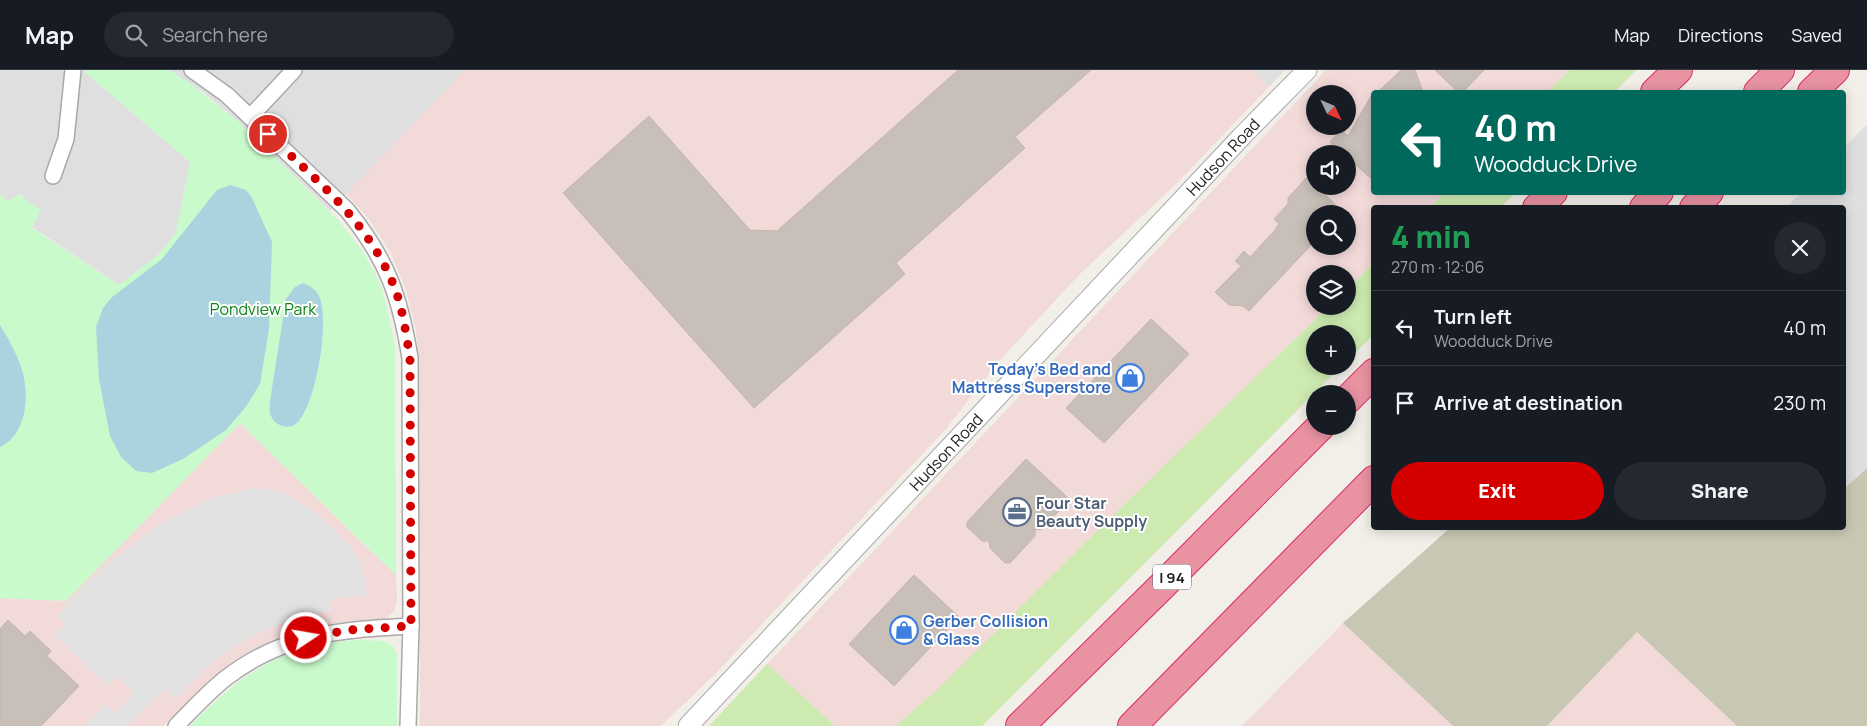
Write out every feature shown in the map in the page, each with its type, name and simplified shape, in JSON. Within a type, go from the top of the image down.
[{"type":"highway","points":[[1652,90],[1671,70]]},
{"type":"highway","points":[[1657,90],[1678,70]]},
{"type":"highway","points":[[1760,90],[1780,70]]},
{"type":"highway","points":[[1814,90],[1835,70]]},
{"type":"highway","points":[[1540,205],[1550,195]]},
{"type":"highway","points":[[1647,205],[1656,195]]},
{"type":"highway","points":[[1697,205],[1707,195]]},
{"type":"highway","points":[[1356,391],[1371,376]]},
{"type":"highway","name":"I 94","points":[[1020,726],[1312,435]]},
{"type":"highway","points":[[1132,726],[1371,483]]},
{"type":"highway","points":[[1285,570],[1371,504]]},
{"type":"street","points":[[53,176],[66,139],[73,70]]},
{"type":"street","points":[[192,70],[227,95],[347,210],[364,230],[379,255],[394,288],[404,324],[410,358],[411,626],[408,726]]},
{"type":"street","points":[[250,117],[294,70]]},
{"type":"street","name":"Hudson Road","points":[[688,726],[1244,135],[1308,70]]},
{"type":"street","points":[[176,726],[205,696],[242,666],[293,641],[320,634],[348,630],[411,626]]},
{"type":"shaded area","points":[[0,70],[85,70],[85,72],[190,162],[176,233],[156,257],[119,285],[32,227],[40,209],[28,202],[21,194],[8,201],[0,194]]},
{"type":"shaded area","points":[[169,70],[465,70],[330,211],[241,124],[204,93]]},
{"type":"shaded area","points":[[465,70],[1252,70],[1269,87],[1175,185],[1079,275],[999,361],[946,429],[714,675],[661,726],[420,726],[419,372],[416,330],[405,287],[390,252],[368,218],[346,194]]},
{"type":"shaded area","points":[[1252,70],[1285,70],[1269,87]]},
{"type":"shaded area","points":[[1326,70],[1636,70],[1616,90],[1371,90],[1371,195],[1513,195],[1502,205],[1371,205],[1371,337],[1356,352],[1356,325],[1306,325],[1306,375],[1332,375],[1322,385],[1306,385],[1306,401],[982,726],[709,726],[1306,91],[1306,135],[1356,135],[1356,85],[1312,85]]},
{"type":"shaded area","points":[[1867,124],[1867,468],[1846,487],[1846,205],[1788,205],[1799,195],[1846,195],[1846,146]]},
{"type":"shaded area","points":[[240,423],[396,575],[397,600],[394,612],[381,621],[353,621],[320,625],[287,634],[264,644],[235,660],[211,679],[163,726],[0,726],[0,598],[66,601]]},
{"type":"shaded area","points":[[1867,468],[1867,726],[1737,726],[1637,632],[1547,726],[1453,726],[1343,623],[1448,530],[1846,530],[1846,487]]},
{"type":"shaded area","points":[[254,488],[284,494],[314,511],[351,547],[359,559],[364,574],[367,595],[330,599],[331,611],[311,613],[256,634],[208,666],[175,699],[165,689],[127,726],[85,726],[106,705],[115,713],[134,694],[117,676],[107,685],[55,635],[66,625],[57,616],[86,584],[110,562],[162,522],[212,498]]},
{"type":"shaded area","points":[[1343,623],[1453,726],[1242,726]]},
{"type":"shaded area","points":[[1637,631],[1737,726],[1547,726]]},
{"type":"green space","name":"Pondview Park","points":[[85,70],[169,70],[192,85],[241,124],[339,221],[362,250],[383,292],[395,344],[396,575],[240,423],[66,601],[0,598],[0,194],[8,201],[21,194],[28,202],[41,209],[32,228],[119,285],[156,257],[176,233],[190,162],[85,72]]},
{"type":"green space","points":[[1570,70],[1636,70],[1616,90],[1549,90]]},
{"type":"green space","points":[[1443,195],[1513,195],[1502,205],[1432,205]]},
{"type":"green space","points":[[1371,266],[1371,337],[1356,352],[1356,325],[1309,325],[1320,315],[1356,315],[1356,280]]},
{"type":"green space","points":[[1306,328],[1306,375],[1332,375],[1322,385],[1306,385],[1306,401],[982,726],[896,726],[938,689],[1102,526]]},
{"type":"green space","points":[[358,640],[385,641],[394,647],[397,655],[397,726],[190,726],[227,691],[265,665],[286,655],[308,648],[332,642]]},
{"type":"green space","points":[[767,664],[835,726],[709,726]]},
{"type":"water","points":[[230,185],[246,190],[252,198],[272,242],[269,329],[260,384],[245,408],[226,430],[183,459],[152,473],[136,471],[121,457],[110,436],[99,379],[96,327],[103,308],[111,298],[162,259],[217,190]]},
{"type":"water","points":[[303,283],[309,285],[320,298],[323,325],[320,361],[311,396],[305,410],[299,421],[287,427],[278,424],[272,418],[270,401],[286,299],[295,287]]},
{"type":"water","points":[[0,325],[12,345],[21,367],[26,400],[21,423],[16,433],[0,447]]},
{"type":"building","points":[[958,70],[1091,70],[1015,137],[1025,148],[896,263],[905,274],[754,408],[563,193],[649,116],[750,230],[777,231]]},
{"type":"building","points":[[1401,70],[1415,70],[1422,90],[1380,90]]},
{"type":"building","points":[[1435,70],[1484,70],[1465,90],[1456,90]]},
{"type":"building","points":[[1371,96],[1371,178],[1356,165],[1356,145],[1333,145],[1330,142],[1336,135],[1356,135],[1356,122]]},
{"type":"building","points":[[1306,178],[1306,195],[1326,195],[1334,205],[1306,205],[1306,251],[1249,311],[1243,306],[1229,305],[1215,292],[1241,266],[1235,261],[1244,251],[1250,257],[1275,230],[1279,224],[1274,219],[1288,204],[1288,198]]},
{"type":"building","points":[[1151,319],[1189,354],[1104,443],[1066,408]]},
{"type":"building","name":"Four Star Beauty Supply","points":[[1026,459],[1067,497],[1067,502],[1042,529],[1035,530],[1035,536],[1010,563],[1005,563],[990,548],[989,541],[982,541],[967,527],[967,522]]},
{"type":"building","name":"Gerber Collision & Glass","points":[[914,575],[959,617],[894,686],[849,644]]},
{"type":"building","points":[[8,620],[25,636],[30,631],[51,651],[47,656],[79,686],[41,726],[0,726],[0,629]]},
{"type":"place","name":"Today's Bed and Mattress Superstore","points":[[1130,378]]},
{"type":"place","name":"Four Star Beauty Supply","points":[[1017,512]]},
{"type":"place","name":"Gerber Collision & Glass","points":[[904,630]]},
{"type":"route","points":[[268,134],[347,210],[364,230],[379,255],[394,288],[404,324],[410,358],[411,626],[348,630],[306,638]]}]
